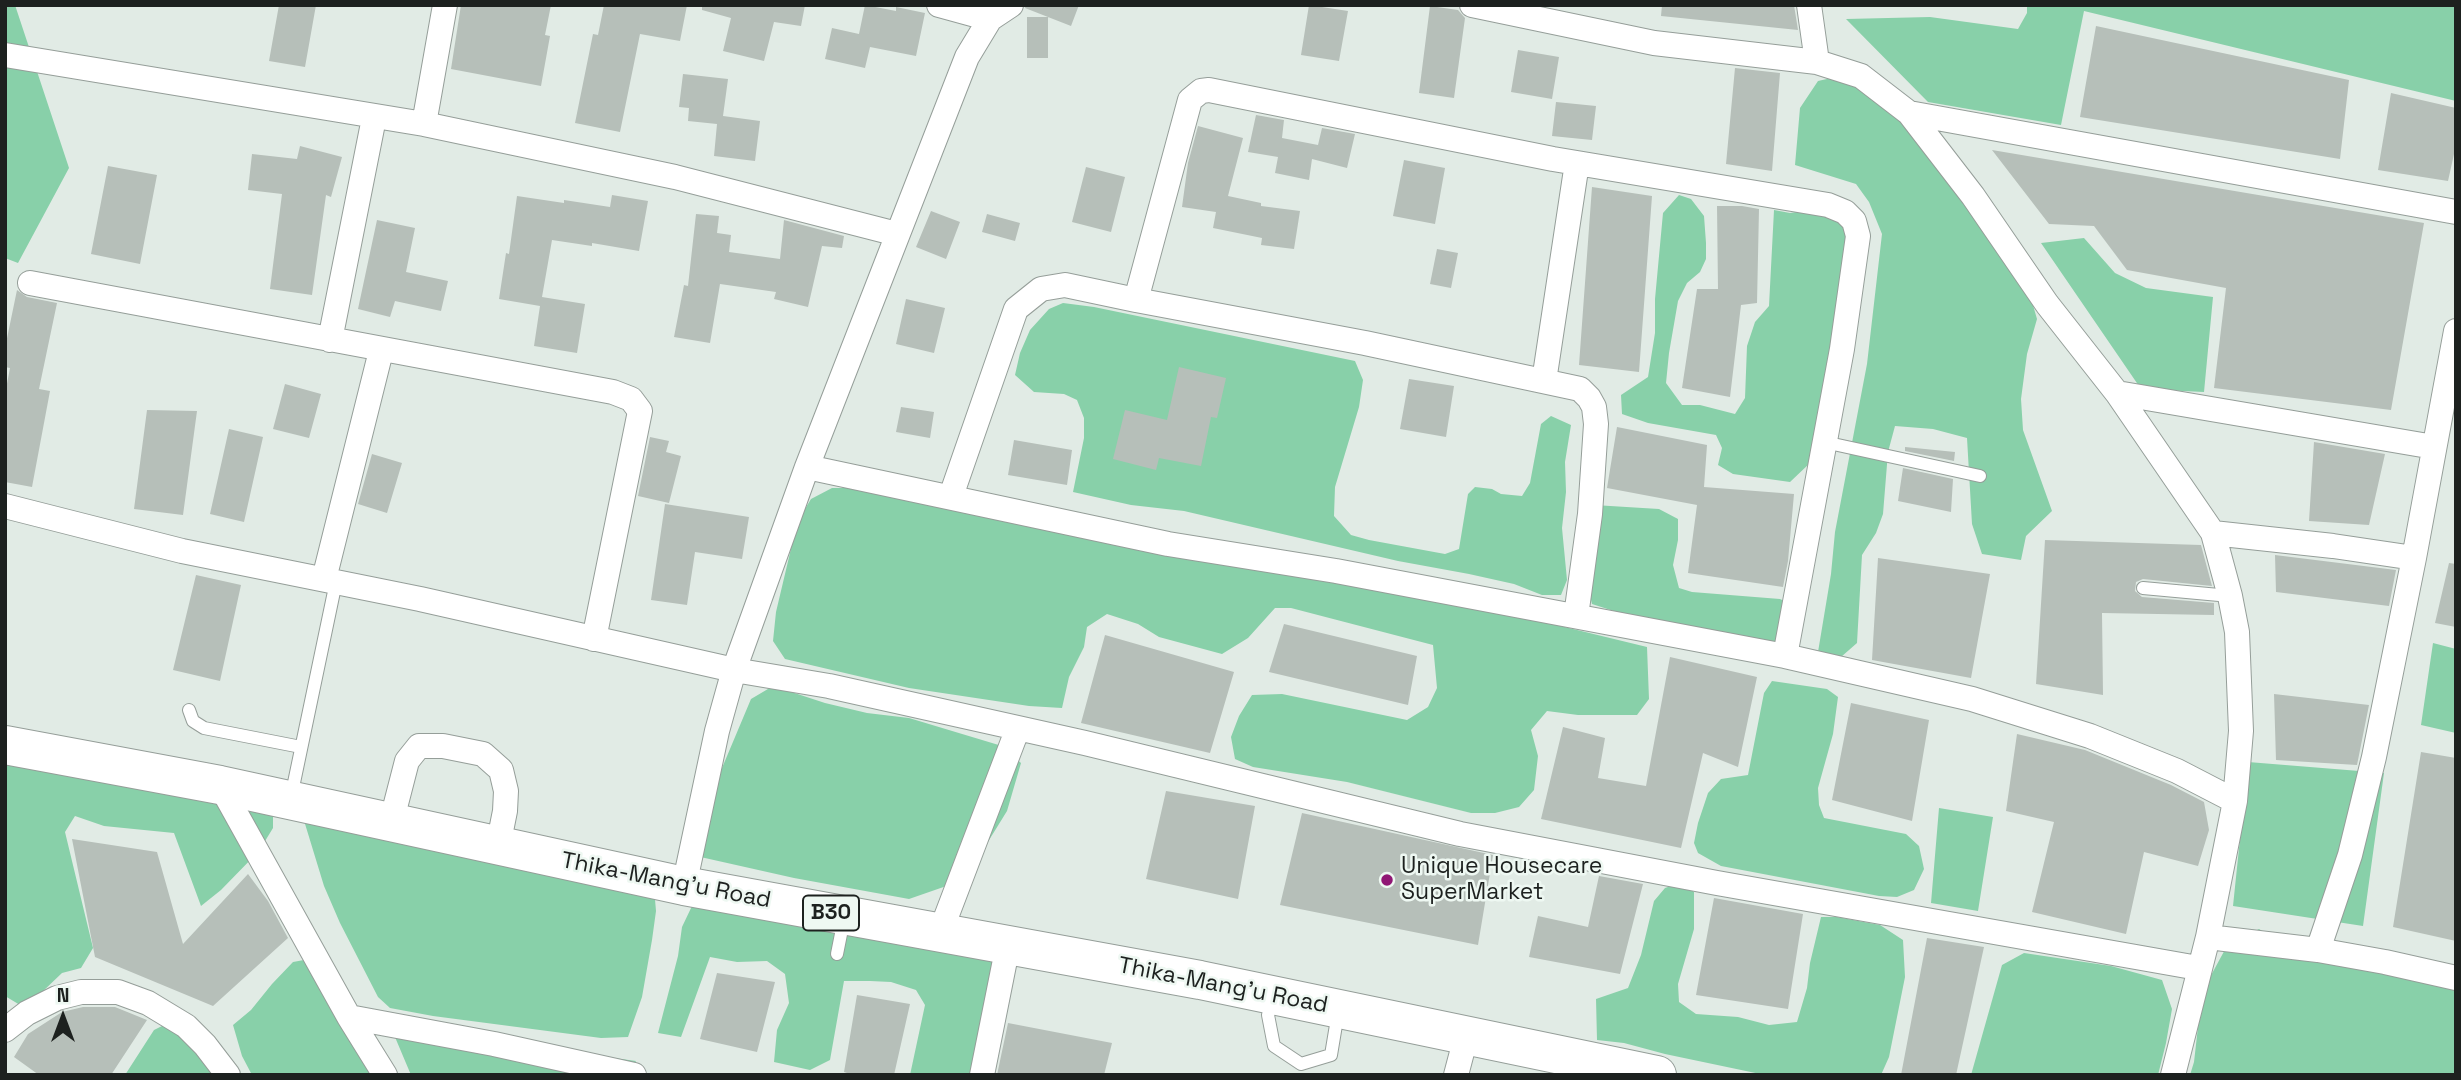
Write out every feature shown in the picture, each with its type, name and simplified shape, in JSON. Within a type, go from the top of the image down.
[{"type":"highway","name":"Thika-Mang'u Road","points":[[5,746],[219,785],[684,886],[1200,980],[1466,1037],[1549,1059],[1657,1075]]},
{"type":"street","points":[[424,124],[445,5]]},
{"type":"street","points":[[939,5],[990,19]]},
{"type":"street","points":[[684,886],[717,731],[734,670],[807,467],[967,57],[990,19],[1011,5]]},
{"type":"street","points":[[1472,5],[1654,43],[1816,62],[1861,76],[1909,113],[1973,195],[2047,304],[2117,393],[2213,533],[2237,632],[2241,731],[2235,801],[2208,937],[2173,1075]]},
{"type":"street","points":[[1809,5],[1816,62]]},
{"type":"street","points":[[5,55],[374,118],[424,124],[675,177],[897,234]]},
{"type":"street","points":[[1136,300],[1190,100],[1201,91],[1209,90],[1577,163],[1828,205],[1846,212],[1854,221],[1858,236],[1842,349],[1785,656]]},
{"type":"street","points":[[1909,113],[2456,212]]},
{"type":"street","points":[[330,340],[374,118]]},
{"type":"street","points":[[1544,381],[1577,163]]},
{"type":"street","points":[[30,283],[381,351],[613,392],[631,399],[640,411],[594,639]]},
{"type":"street","points":[[951,496],[1016,309],[1041,289],[1065,285],[1365,343],[1580,389],[1594,407],[1596,424],[1593,478],[1576,616]]},
{"type":"street","points":[[2318,950],[2350,855],[2371,770],[2456,331]]},
{"type":"street","points":[[330,581],[381,351]]},
{"type":"street","points":[[2117,393],[2434,447]]},
{"type":"street","points":[[807,467],[1168,544],[1336,570],[1785,656],[1972,699],[2090,736],[2177,771],[2235,801]]},
{"type":"street","points":[[5,506],[182,551],[734,670],[829,686],[1017,728],[1460,834],[2198,968]]},
{"type":"street","points":[[2213,533],[2414,558]]},
{"type":"street","points":[[940,933],[1017,728]]},
{"type":"street","points":[[391,823],[407,761],[419,746],[443,746],[482,754],[501,770],[506,790],[499,846]]},
{"type":"street","points":[[219,785],[349,1017],[385,1075]]},
{"type":"street","points":[[2208,937],[2318,950],[2456,978]]},
{"type":"street","points":[[982,1075],[1008,945]]},
{"type":"street","points":[[5,1030],[27,1013],[57,998],[81,992],[118,992],[148,1003],[186,1026],[228,1075]]},
{"type":"street","points":[[349,1017],[494,1044],[634,1075]]},
{"type":"street","points":[[1456,1075],[1466,1037]]},
{"type":"lane","points":[[1824,442],[1980,476]]},
{"type":"lane","points":[[290,800],[330,581]]},
{"type":"lane","points":[[2143,588],[2230,596]]},
{"type":"lane","points":[[188,710],[193,721],[204,728],[301,747]]},
{"type":"lane","points":[[837,954],[845,916]]},
{"type":"lane","points":[[1275,996],[1268,1015],[1274,1046],[1301,1064],[1331,1055],[1339,1009]]},
{"type":"green space","points":[[5,5],[15,5],[69,168],[18,263],[5,258]]},
{"type":"green space","points":[[2027,5],[2456,5],[2456,101],[2084,11],[2061,125],[1928,102],[1846,19],[1930,17],[2018,29],[2027,13]]},
{"type":"green space","points":[[1849,74],[1880,91],[2026,281],[2037,319],[2027,354],[2021,399],[2023,430],[2052,511],[2026,536],[2021,560],[1982,554],[1972,524],[1967,438],[1933,429],[1895,426],[1888,452],[1883,514],[1876,533],[1862,555],[1857,643],[1841,657],[1818,652],[1835,532],[1867,364],[1882,234],[1869,202],[1856,184],[1795,165],[1800,108],[1818,81]]},
{"type":"green space","points":[[1679,195],[1691,199],[1704,216],[1706,243],[1706,259],[1700,272],[1687,283],[1678,301],[1669,353],[1666,383],[1682,405],[1700,405],[1735,414],[1745,398],[1747,346],[1755,322],[1769,306],[1774,210],[1790,213],[1832,211],[1844,224],[1849,270],[1810,463],[1790,482],[1733,474],[1718,465],[1722,448],[1716,435],[1648,423],[1622,414],[1621,395],[1648,377],[1655,333],[1655,299],[1663,213]]},
{"type":"green space","points":[[2084,238],[2115,273],[2146,288],[2213,297],[2204,392],[2141,389],[2041,243]]},
{"type":"green space","points":[[1063,303],[1094,307],[1355,361],[1363,380],[1359,407],[1335,487],[1334,516],[1351,535],[1369,540],[1445,554],[1459,549],[1468,494],[1475,487],[1522,496],[1530,483],[1541,424],[1551,416],[1571,425],[1565,462],[1566,492],[1562,528],[1567,580],[1561,595],[1542,595],[1514,584],[1398,561],[1184,511],[1131,505],[1073,492],[1084,438],[1084,418],[1077,400],[1064,394],[1034,392],[1015,375],[1020,353],[1030,330],[1049,309]]},
{"type":"green space","points":[[832,488],[870,488],[1289,560],[1647,647],[1649,699],[1637,715],[1578,715],[1547,711],[1531,730],[1538,756],[1534,790],[1519,807],[1495,813],[1471,813],[1347,782],[1253,767],[1235,759],[1231,737],[1239,716],[1252,695],[1282,694],[1407,720],[1428,707],[1437,688],[1433,645],[1291,608],[1275,608],[1248,638],[1222,654],[1159,637],[1138,624],[1107,614],[1087,627],[1084,647],[1069,677],[1062,708],[1029,706],[909,688],[785,659],[773,641],[776,612],[794,536],[811,499]]},
{"type":"green space","points":[[1594,505],[1659,509],[1678,519],[1678,540],[1673,565],[1679,588],[1692,592],[1780,599],[1799,608],[1788,648],[1626,615],[1592,604],[1588,588]]},
{"type":"green space","points":[[2433,643],[2456,649],[2456,733],[2421,725]]},
{"type":"green space","points":[[1772,681],[1827,689],[1838,697],[1833,734],[1818,788],[1819,805],[1824,818],[1906,834],[1919,846],[1924,869],[1914,890],[1897,897],[1879,896],[1721,866],[1698,853],[1694,843],[1708,793],[1721,779],[1748,775],[1764,693]]},
{"type":"green space","points":[[773,686],[867,713],[909,718],[1002,746],[1021,763],[1007,811],[986,845],[955,883],[909,899],[794,878],[696,856],[722,768],[751,699]]},
{"type":"green space","points":[[5,754],[273,813],[273,828],[259,851],[221,890],[201,906],[174,833],[104,826],[75,816],[65,832],[93,948],[81,968],[62,973],[40,994],[20,1005],[5,996]]},
{"type":"green space","points":[[2248,762],[2384,773],[2363,926],[2233,906]]},
{"type":"green space","points":[[1939,808],[1993,817],[1978,911],[1931,903]]},
{"type":"green space","points":[[302,814],[654,888],[656,911],[652,940],[642,997],[628,1037],[601,1038],[390,1008],[378,997],[340,923],[324,886]]},
{"type":"green space","points":[[1682,882],[1694,892],[1694,929],[1678,984],[1679,1002],[1696,1014],[1738,1017],[1769,1025],[1797,1022],[1807,988],[1821,917],[1837,917],[1880,925],[1903,940],[1905,977],[1889,1057],[1881,1075],[1765,1075],[1624,1043],[1597,1040],[1596,999],[1628,988],[1641,955],[1654,901],[1665,888]]},
{"type":"green space","points":[[692,906],[987,952],[1000,969],[975,1075],[910,1075],[925,1005],[916,990],[891,982],[844,981],[830,1060],[810,1070],[774,1062],[777,1030],[789,1003],[785,974],[767,961],[737,962],[710,957],[681,1037],[658,1033],[678,956],[682,927]]},
{"type":"green space","points":[[2259,929],[2297,952],[2456,985],[2456,1075],[2190,1075],[2202,992],[2228,944]]},
{"type":"green space","points":[[2024,953],[2111,966],[2162,980],[2172,1009],[2158,1075],[1971,1075],[2002,965]]},
{"type":"green space","points":[[315,958],[381,1075],[252,1075],[242,1056],[233,1025],[251,1010],[293,962]]},
{"type":"green space","points":[[168,1023],[225,1075],[125,1075],[154,1030]]},
{"type":"green space","points":[[392,1030],[636,1061],[628,1075],[411,1075]]},
{"type":"building","points":[[279,5],[316,5],[305,67],[269,61]]},
{"type":"building","points":[[461,5],[551,5],[545,35],[550,36],[541,86],[451,69]]},
{"type":"building","points":[[604,5],[687,5],[680,41],[640,34],[620,132],[575,123],[593,34],[598,35]]},
{"type":"building","points":[[702,5],[805,5],[801,26],[774,22],[764,61],[723,51],[731,18],[702,10]]},
{"type":"building","points":[[865,5],[896,11],[896,7],[925,13],[916,56],[870,47],[865,68],[825,59],[832,28],[859,34]]},
{"type":"building","points":[[1026,5],[1079,5],[1071,26],[1025,8]]},
{"type":"building","points":[[1309,5],[1348,11],[1339,61],[1301,55]]},
{"type":"building","points":[[1662,5],[1794,5],[1798,30],[1661,16]]},
{"type":"building","points":[[1430,6],[1458,10],[1465,18],[1454,98],[1419,93]]},
{"type":"building","points":[[1027,17],[1048,17],[1048,58],[1027,58]]},
{"type":"building","points":[[2096,26],[2349,80],[2340,159],[2080,117]]},
{"type":"building","points":[[1518,50],[1559,57],[1552,99],[1511,92]]},
{"type":"building","points":[[1735,68],[1780,73],[1772,171],[1726,164]]},
{"type":"building","points":[[683,74],[728,79],[723,116],[760,121],[755,161],[714,156],[717,124],[688,121],[689,108],[679,107]]},
{"type":"building","points":[[2391,93],[2456,108],[2456,145],[2448,181],[2378,170]]},
{"type":"building","points":[[1556,102],[1596,106],[1592,140],[1552,136]]},
{"type":"building","points":[[1256,115],[1284,120],[1282,138],[1318,145],[1322,128],[1355,134],[1347,168],[1312,159],[1309,180],[1275,173],[1278,157],[1248,152]]},
{"type":"building","points":[[1198,126],[1243,138],[1228,196],[1261,203],[1261,206],[1300,211],[1294,249],[1261,245],[1262,238],[1213,228],[1216,212],[1182,207],[1188,163]]},
{"type":"building","points":[[300,146],[342,157],[331,197],[326,195],[312,295],[270,289],[282,194],[248,190],[252,154],[297,159]]},
{"type":"building","points":[[1992,150],[2424,223],[2391,410],[2214,388],[2226,288],[2127,270],[2094,226],[2049,224]]},
{"type":"building","points":[[1404,160],[1445,168],[1435,224],[1393,216]]},
{"type":"building","points":[[108,166],[157,175],[140,264],[91,254]]},
{"type":"building","points":[[1086,167],[1125,177],[1111,232],[1072,222]]},
{"type":"building","points":[[1592,187],[1652,196],[1639,372],[1579,365]]},
{"type":"building","points":[[612,195],[648,201],[639,251],[552,240],[542,297],[585,304],[577,353],[534,346],[540,306],[499,299],[506,253],[509,254],[517,196],[610,207]]},
{"type":"building","points":[[1717,206],[1759,209],[1757,303],[1741,305],[1730,397],[1682,388],[1697,289],[1718,289]]},
{"type":"building","points":[[931,211],[960,222],[946,259],[916,247]]},
{"type":"building","points":[[696,214],[719,216],[717,233],[731,235],[729,252],[780,259],[784,220],[844,236],[842,248],[822,246],[808,307],[774,299],[776,292],[720,284],[710,343],[674,337],[684,285],[688,286]]},
{"type":"building","points":[[987,214],[1020,223],[1015,241],[982,232]]},
{"type":"building","points":[[377,220],[415,228],[406,272],[448,281],[441,311],[395,301],[390,317],[358,309]]},
{"type":"building","points":[[1437,249],[1458,253],[1451,288],[1430,284]]},
{"type":"building","points":[[17,290],[27,297],[57,303],[39,389],[50,391],[32,487],[5,482],[5,394],[10,368],[5,367],[5,348]]},
{"type":"building","points":[[906,299],[945,308],[934,353],[896,344]]},
{"type":"building","points":[[1179,367],[1226,378],[1217,418],[1211,417],[1201,466],[1159,458],[1156,470],[1113,459],[1125,410],[1167,420]]},
{"type":"building","points":[[1409,379],[1454,386],[1446,437],[1400,429]]},
{"type":"building","points":[[285,384],[321,394],[309,438],[273,429]]},
{"type":"building","points":[[901,407],[934,412],[930,438],[896,432]]},
{"type":"building","points":[[147,410],[197,411],[183,515],[134,509]]},
{"type":"building","points":[[1617,427],[1707,445],[1704,487],[1794,494],[1783,587],[1688,573],[1697,505],[1607,488]]},
{"type":"building","points":[[229,429],[263,437],[244,522],[210,514]]},
{"type":"building","points":[[650,437],[669,441],[666,452],[681,456],[669,503],[638,496]]},
{"type":"building","points":[[1014,440],[1072,450],[1067,485],[1008,475]]},
{"type":"building","points":[[2314,442],[2385,454],[2369,525],[2309,521]]},
{"type":"building","points":[[1905,447],[1955,452],[1954,461],[1905,451]]},
{"type":"building","points":[[372,454],[402,463],[387,513],[358,504]]},
{"type":"building","points":[[1903,468],[1953,479],[1951,512],[1898,501]]},
{"type":"building","points":[[665,504],[749,517],[742,559],[695,552],[687,605],[651,600]]},
{"type":"building","points":[[2045,540],[2201,545],[2212,586],[2143,579],[2136,582],[2135,591],[2142,597],[2214,603],[2214,615],[2102,613],[2103,695],[2036,684]]},
{"type":"building","points":[[2275,555],[2396,570],[2389,606],[2276,592]]},
{"type":"building","points":[[1878,558],[1990,574],[1971,678],[1872,660]]},
{"type":"building","points":[[2449,563],[2456,564],[2456,627],[2435,623]]},
{"type":"building","points":[[196,575],[241,585],[220,681],[173,670]]},
{"type":"building","points":[[1284,624],[1417,656],[1408,705],[1269,672]]},
{"type":"building","points":[[1105,635],[1234,672],[1210,753],[1081,723]]},
{"type":"building","points":[[1670,657],[1757,677],[1738,767],[1703,753],[1681,848],[1541,819],[1563,727],[1605,738],[1598,778],[1646,786]]},
{"type":"building","points":[[2274,694],[2369,705],[2357,765],[2276,760]]},
{"type":"building","points":[[1851,703],[1929,720],[1912,821],[1832,800]]},
{"type":"building","points":[[2017,734],[2085,750],[2171,785],[2204,802],[2209,830],[2198,866],[2144,852],[2126,934],[2032,912],[2054,822],[2006,811]]},
{"type":"building","points":[[2421,752],[2456,758],[2456,941],[2393,927]]},
{"type":"building","points":[[1166,791],[1255,806],[1238,899],[1146,879]]},
{"type":"building","name":"Unique Housecare SuperMarket","points":[[1302,813],[1493,855],[1478,945],[1280,905]]},
{"type":"building","points":[[72,839],[157,852],[183,944],[248,874],[268,901],[288,938],[213,1006],[95,957]]},
{"type":"building","points":[[1599,876],[1643,884],[1620,974],[1529,957],[1538,916],[1588,927]]},
{"type":"building","points":[[1714,898],[1803,914],[1788,1009],[1696,995]]},
{"type":"building","points":[[1927,938],[1984,947],[1956,1075],[1901,1075]]},
{"type":"building","points":[[717,973],[775,982],[757,1052],[700,1039]]},
{"type":"building","points":[[857,995],[910,1004],[894,1075],[853,1075],[844,1072]]},
{"type":"building","points":[[83,1007],[115,1007],[147,1020],[111,1075],[39,1075],[14,1057],[28,1034],[62,1012]]},
{"type":"building","points":[[1008,1023],[1112,1043],[1104,1075],[997,1075]]},
{"type":"place","name":"Unique Housecare SuperMarket","points":[[1387,880]]}]
